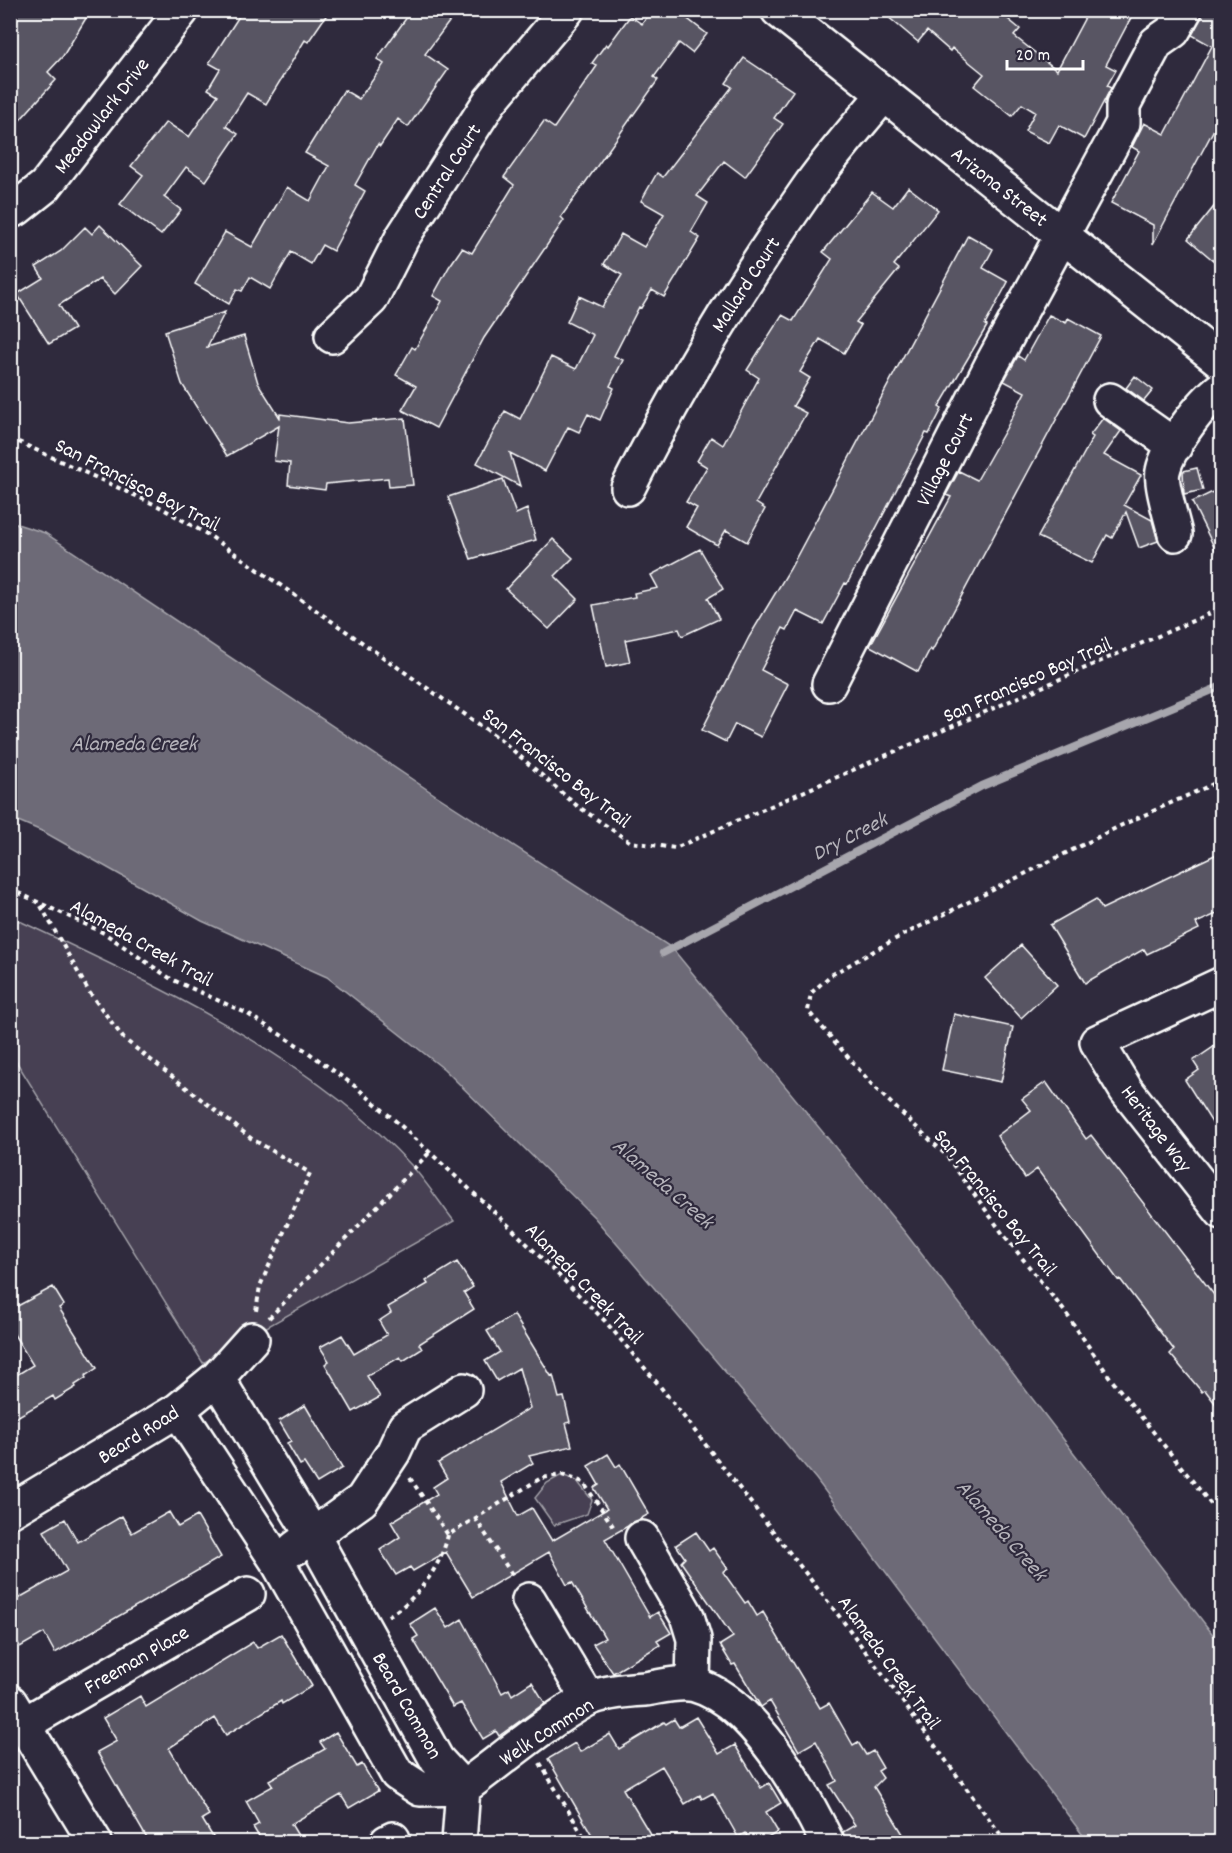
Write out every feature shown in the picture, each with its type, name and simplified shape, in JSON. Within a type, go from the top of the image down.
[{"type":"street","name":"Meadowlark Drive","points":[[10,208],[15,209],[45,186],[182,10]]},
{"type":"street","name":"Central Court","points":[[332,336],[371,299],[402,238],[490,101],[567,10]]},
{"type":"street","name":"Arizona Street","points":[[778,10],[1221,362]]},
{"type":"street","name":"Village Court","points":[[829,684],[991,366],[1123,123],[1123,105],[1156,43],[1179,21]]},
{"type":"street","name":"Mallard Court","points":[[628,488],[669,407],[728,308],[808,188],[884,94]]},
{"type":"street","points":[[1175,534],[1162,472],[1175,446],[1209,398],[1221,388]]},
{"type":"street","points":[[1110,400],[1175,446]]},
{"type":"street","name":"Heritage Way","points":[[1221,984],[1097,1042],[1126,1090],[1221,1212]]},
{"type":"street","name":"Beard Road","points":[[10,1511],[178,1410],[217,1378],[252,1339]]},
{"type":"street","name":"Beard Common","points":[[217,1378],[313,1536],[437,1760],[463,1788]]},
{"type":"street","points":[[277,1561],[362,1500],[393,1453],[405,1427],[464,1390]]},
{"type":"street","name":"Beard Common","points":[[178,1410],[277,1561],[398,1774],[420,1789],[463,1788]]},
{"type":"street","points":[[642,1538],[687,1616],[694,1639],[693,1684],[730,1702],[763,1737],[827,1842]]},
{"type":"street","name":"Freeman Place","points":[[17,1713],[248,1594]]},
{"type":"street","points":[[529,1599],[588,1699]]},
{"type":"street","name":"Welk Common","points":[[463,1788],[588,1699],[633,1690],[693,1684]]},
{"type":"street","points":[[17,1713],[95,1842]]},
{"type":"street","points":[[459,1842],[463,1788]]},
{"type":"path","name":"San Francisco Bay Trail","points":[[10,438],[158,506],[210,536],[500,739],[576,805],[630,842],[675,848],[1221,608]]},
{"type":"path","name":"San Francisco Bay Trail","points":[[1221,780],[1122,825],[889,942],[831,975],[811,993],[808,1011],[875,1088],[946,1155],[1065,1312],[1112,1379],[1221,1518]]},
{"type":"path","name":"Alameda Creek Trail","points":[[10,889],[104,933],[171,980],[246,1013],[305,1050],[356,1087],[505,1222],[605,1321],[625,1345],[846,1625],[1006,1842]]},
{"type":"path","points":[[41,905],[89,992],[124,1040],[252,1139],[310,1173],[260,1287],[252,1339]]},
{"type":"path","points":[[252,1339],[284,1300],[430,1152]]},
{"type":"path","points":[[364,1628],[391,1614],[410,1600],[444,1554],[448,1535],[393,1453]]},
{"type":"path","points":[[448,1535],[541,1478],[562,1475],[583,1482],[622,1540],[642,1538]]},
{"type":"path","points":[[475,1518],[529,1599]]},
{"type":"path","points":[[527,1741],[587,1842]]},
{"type":"shaded area","points":[[11,917],[170,994],[276,1055],[326,1089],[372,1126],[412,1166],[454,1221],[203,1363],[11,1053]]},
{"type":"shaded area","points":[[562,1475],[577,1481],[592,1500],[587,1514],[554,1525],[535,1498],[547,1483]]},
{"type":"water","name":"Alameda Creek","points":[[11,522],[45,533],[434,794],[672,948],[907,1235],[1221,1645],[1221,1842],[1088,1842],[816,1479],[594,1217],[444,1069],[327,977],[202,921],[44,832],[11,818]]},
{"type":"building","points":[[10,10],[91,10],[63,56],[48,72],[56,80],[10,131]]},
{"type":"building","points":[[243,10],[330,10],[308,42],[305,40],[266,104],[247,93],[226,126],[238,134],[206,181],[186,167],[164,197],[181,210],[161,235],[120,204],[143,175],[131,166],[166,122],[189,137],[218,95],[208,89],[220,69],[209,63]]},
{"type":"building","points":[[412,10],[458,10],[425,54],[448,70],[408,127],[398,119],[380,146],[378,144],[355,185],[365,191],[333,251],[322,245],[311,264],[291,252],[270,289],[250,277],[242,291],[237,289],[229,304],[195,284],[225,232],[252,247],[287,187],[310,201],[329,166],[305,153],[344,90],[359,99],[384,64],[377,59]]},
{"type":"building","points":[[652,10],[676,10],[707,34],[692,53],[679,43],[654,77],[658,80],[561,217],[564,220],[484,338],[436,428],[402,410],[416,386],[396,375],[412,347],[415,349],[442,301],[433,296],[449,267],[462,248],[472,253],[514,185],[504,177],[544,121],[554,128],[597,66],[592,63],[630,16],[642,24]]},
{"type":"building","points":[[880,10],[997,10],[1020,29],[1014,36],[1057,70],[1089,10],[1135,10],[1106,65],[1116,70],[1107,86],[1111,88],[1084,139],[1059,125],[1049,143],[1025,131],[1035,112],[1022,104],[1012,116],[974,86],[984,74],[952,48],[950,51],[927,31],[918,42]]},
{"type":"building","points":[[1205,10],[1221,10],[1221,116],[1153,244],[1153,225],[1111,203],[1139,151],[1132,147],[1144,123],[1165,134],[1212,46],[1192,35]]},
{"type":"building","points":[[744,58],[793,91],[774,118],[783,124],[745,177],[724,161],[697,196],[708,203],[691,232],[700,238],[664,297],[652,290],[641,308],[639,307],[614,356],[623,360],[610,386],[614,388],[600,420],[588,414],[579,432],[568,427],[545,471],[510,453],[520,486],[477,463],[505,411],[520,419],[551,357],[576,369],[593,335],[567,322],[579,296],[602,307],[622,275],[604,264],[621,234],[644,247],[664,214],[641,201],[657,173],[663,177],[732,87],[726,83]]},
{"type":"building","points":[[908,187],[938,210],[894,265],[899,269],[856,322],[861,325],[844,353],[820,339],[800,372],[810,378],[793,406],[806,413],[756,503],[765,509],[747,542],[726,530],[717,545],[686,527],[697,508],[686,502],[707,467],[697,461],[711,437],[723,445],[759,378],[747,370],[782,315],[793,321],[832,259],[823,252],[872,192],[893,207]]},
{"type":"building","points":[[1221,198],[1221,267],[1188,239]]},
{"type":"building","points":[[100,225],[142,266],[115,294],[100,279],[59,305],[74,329],[49,344],[17,294],[43,278],[36,267],[61,251],[85,227],[92,234]]},
{"type":"building","points":[[968,235],[993,249],[983,268],[1008,282],[985,325],[987,326],[939,407],[942,409],[929,434],[926,433],[847,584],[845,583],[823,624],[797,611],[787,630],[783,628],[761,670],[788,684],[761,737],[735,724],[726,742],[702,730],[749,637],[790,569]]},
{"type":"building","points":[[225,312],[207,347],[244,336],[258,383],[280,418],[280,414],[348,423],[405,418],[413,485],[389,487],[388,478],[326,484],[325,490],[288,485],[290,463],[274,461],[279,426],[227,456],[182,384],[165,331]]},
{"type":"building","points":[[1049,315],[1066,323],[1068,318],[1101,336],[932,651],[930,649],[918,672],[870,646],[951,497],[946,495],[959,471],[977,480],[1007,427],[1025,392],[1004,381],[1018,356],[1024,360]]},
{"type":"building","points":[[1135,376],[1153,390],[1144,401],[1126,388]]},
{"type":"building","points":[[1103,418],[1121,431],[1104,455],[1141,475],[1124,505],[1152,520],[1158,541],[1139,548],[1126,512],[1112,538],[1107,535],[1092,563],[1038,537],[1093,437],[1090,435]]},
{"type":"building","points":[[1197,468],[1203,490],[1184,494],[1183,471]]},
{"type":"building","points":[[503,479],[516,514],[527,509],[536,540],[471,559],[448,497]]},
{"type":"building","points":[[1221,488],[1221,561],[1192,502]]},
{"type":"building","points":[[553,539],[573,558],[555,576],[578,599],[549,629],[506,589]]},
{"type":"building","points":[[700,549],[723,589],[708,598],[719,619],[682,636],[679,629],[625,640],[630,662],[606,667],[593,605],[635,597],[634,593],[658,588],[651,575]]},
{"type":"building","points":[[1221,852],[1221,912],[1196,923],[1199,929],[1147,954],[1144,949],[1085,983],[1050,925],[1096,899],[1102,909]]},
{"type":"building","points":[[1021,945],[1057,985],[1021,1018],[985,978]]},
{"type":"building","points":[[954,1014],[1013,1027],[1001,1082],[942,1070]]},
{"type":"building","points":[[1221,1042],[1221,1137],[1185,1080],[1199,1070],[1193,1061]]},
{"type":"building","points":[[1046,1082],[1086,1139],[1091,1135],[1221,1304],[1221,1411],[1205,1390],[1202,1392],[1170,1354],[1174,1350],[1120,1279],[1118,1280],[1037,1169],[1025,1178],[997,1136],[1031,1110],[1022,1099]]},
{"type":"building","points":[[457,1262],[473,1287],[464,1293],[474,1309],[419,1344],[422,1349],[403,1361],[400,1357],[367,1376],[380,1397],[353,1412],[325,1364],[329,1361],[320,1347],[342,1335],[354,1354],[387,1335],[379,1321],[391,1313],[388,1307],[428,1284],[426,1281]]},
{"type":"building","points":[[53,1287],[64,1305],[59,1308],[97,1368],[75,1385],[76,1387],[55,1400],[53,1396],[10,1421],[10,1379],[33,1365],[10,1328],[10,1310]]},
{"type":"building","points":[[514,1315],[551,1376],[553,1375],[559,1398],[564,1397],[570,1422],[566,1423],[572,1446],[529,1456],[533,1463],[501,1482],[518,1516],[532,1508],[552,1541],[607,1509],[594,1488],[599,1485],[588,1466],[608,1454],[616,1467],[620,1464],[649,1514],[605,1539],[650,1617],[658,1612],[671,1633],[657,1641],[660,1645],[613,1673],[593,1644],[605,1638],[572,1582],[567,1585],[549,1552],[473,1597],[446,1552],[413,1571],[410,1567],[396,1575],[380,1550],[400,1537],[391,1522],[437,1494],[433,1487],[447,1478],[438,1463],[530,1408],[519,1368],[497,1381],[485,1361],[500,1352],[487,1331]]},
{"type":"building","points":[[305,1405],[342,1468],[317,1483],[304,1463],[300,1465],[287,1443],[291,1441],[279,1421]]},
{"type":"building","points":[[169,1512],[178,1527],[197,1516],[221,1557],[55,1653],[44,1633],[20,1647],[10,1630],[10,1603],[67,1571],[44,1531],[65,1519],[78,1542],[122,1516],[132,1533]]},
{"type":"building","points":[[696,1532],[709,1551],[713,1548],[728,1569],[723,1572],[745,1603],[748,1601],[757,1616],[763,1612],[820,1708],[829,1703],[853,1745],[858,1742],[866,1755],[873,1751],[883,1768],[878,1771],[883,1778],[874,1787],[908,1842],[846,1842],[843,1832],[855,1825],[829,1785],[837,1781],[816,1741],[799,1751],[770,1701],[761,1707],[735,1664],[732,1665],[720,1645],[733,1637],[681,1562],[685,1558],[676,1545]]},
{"type":"building","points":[[435,1608],[448,1628],[462,1619],[502,1693],[509,1689],[512,1695],[532,1682],[545,1703],[499,1736],[496,1731],[483,1739],[461,1703],[453,1707],[413,1639],[418,1636],[410,1624]]},
{"type":"building","points":[[281,1634],[312,1686],[282,1704],[281,1701],[226,1735],[215,1718],[169,1748],[209,1815],[202,1819],[216,1842],[149,1842],[97,1752],[117,1741],[103,1718],[140,1696],[146,1707],[253,1642],[257,1648]]},
{"type":"building","points":[[696,1717],[719,1754],[735,1745],[761,1788],[769,1783],[781,1803],[766,1812],[778,1832],[761,1842],[750,1842],[745,1833],[738,1837],[713,1793],[702,1799],[700,1795],[685,1804],[662,1766],[623,1789],[655,1842],[596,1842],[548,1759],[575,1743],[580,1752],[610,1734],[619,1749],[664,1722],[666,1724],[674,1719],[679,1727]]},
{"type":"building","points":[[336,1732],[357,1767],[362,1764],[378,1791],[349,1808],[341,1795],[291,1824],[302,1842],[262,1842],[253,1827],[259,1824],[246,1801],[273,1786],[269,1780],[325,1749],[320,1742]]},
{"type":"waterway","name":"Dry Creek","points":[[663,953],[982,786],[1222,686]]}]
